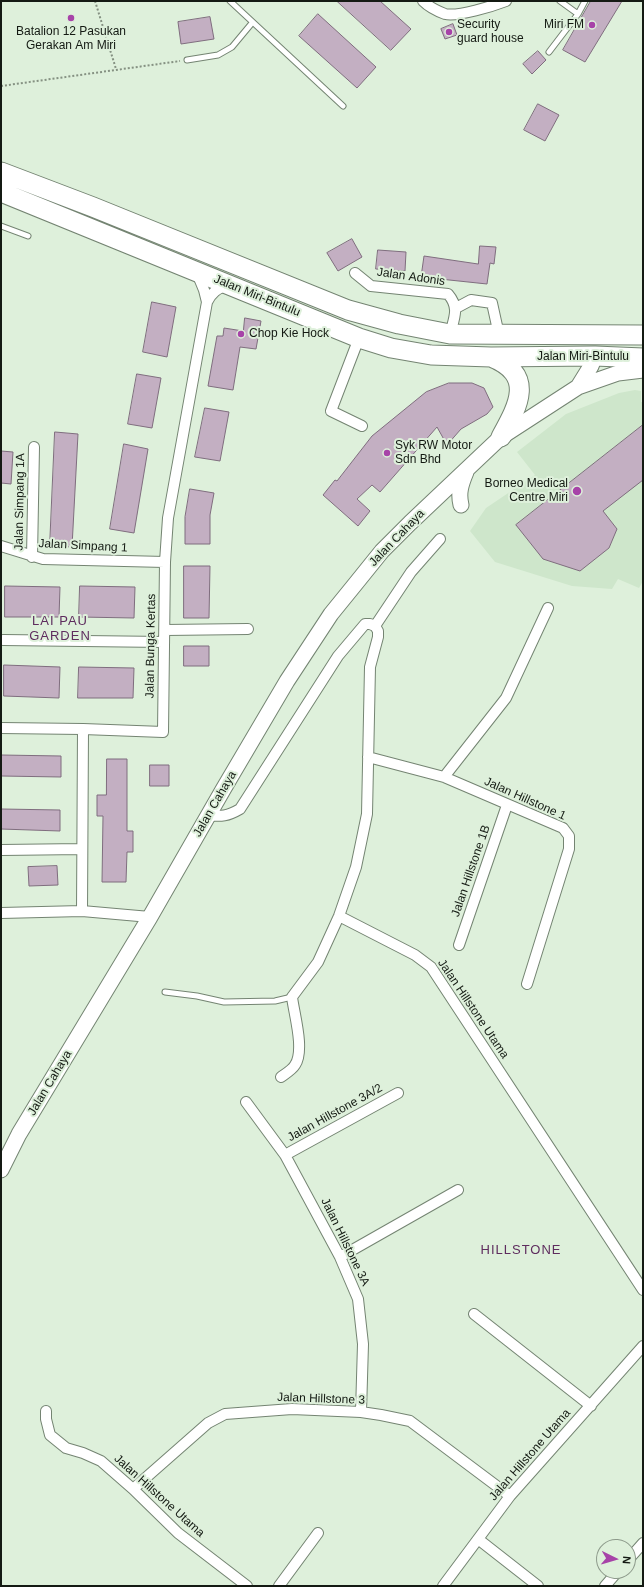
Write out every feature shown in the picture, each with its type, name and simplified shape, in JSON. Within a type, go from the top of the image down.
[{"type":"highway","name":"Jalan Miri-Bintulu","points":[[1,172],[93,207],[348,310],[399,324],[450,334],[643,335]]},
{"type":"highway","name":"Jalan Miri-Bintulu","points":[[1,192],[360,338],[391,348],[431,355],[491,357],[595,356],[643,358]]},
{"type":"highway","points":[[543,334],[584,345],[591,350],[595,356]]},
{"type":"highway","points":[[491,357],[503,363],[512,371],[519,389],[519,401],[501,437]]},
{"type":"street","points":[[423,1],[429,6],[446,14],[481,10],[506,1]]},
{"type":"street","name":"Jalan Bunga Kertas","points":[[83,729],[163,732],[165,562],[168,518],[207,302],[198,273]]},
{"type":"street","name":"Jalan Adonis","points":[[355,273],[371,286],[448,294],[454,301],[456,308]]},
{"type":"street","points":[[207,302],[211,294],[216,289],[228,284]]},
{"type":"street","points":[[450,334],[456,308],[471,300],[492,303],[499,335]]},
{"type":"street","points":[[360,338],[331,410],[362,426]]},
{"type":"street","points":[[578,387],[591,366],[595,356]]},
{"type":"street","points":[[578,387],[618,373],[643,370]]},
{"type":"street","name":"Jalan Cahaya","points":[[1,1170],[19,1134],[150,917],[287,681],[331,614],[382,551],[501,437],[578,387]]},
{"type":"street","name":"Jalan Simpang 1A","points":[[32,557],[34,447]]},
{"type":"street","points":[[461,505],[459,498],[460,491],[468,468]]},
{"type":"street","points":[[375,626],[411,572],[440,539]]},
{"type":"street","name":"Jalan Simpang 1","points":[[1,546],[32,557],[43,559],[165,562]]},
{"type":"street","points":[[444,778],[506,698],[548,608]]},
{"type":"street","points":[[208,815],[220,817],[230,815],[240,809],[338,656],[364,624],[375,626],[378,631],[378,638],[370,667],[367,814],[356,868],[339,916],[318,962],[292,997],[299,1056],[295,1066],[280,1077]]},
{"type":"street","points":[[165,630],[248,629]]},
{"type":"street","points":[[3,640],[164,642]]},
{"type":"street","points":[[1,728],[83,729],[82,911]]},
{"type":"street","name":"Jalan Hillstone 1","points":[[368,757],[444,778],[563,828],[569,836],[570,849],[527,984]]},
{"type":"street","name":"Jalan Hillstone 1B","points":[[459,945],[507,805]]},
{"type":"street","points":[[1,850],[82,849]]},
{"type":"street","points":[[1,913],[82,911],[150,917]]},
{"type":"street","name":"Jalan Hillstone Utama","points":[[339,916],[415,955],[431,967],[643,1290]]},
{"type":"street","name":"Jalan Hillstone 3A/2","points":[[285,1155],[398,1093]]},
{"type":"street","name":"Jalan Hillstone 3A","points":[[246,1102],[285,1155],[340,1257],[358,1299],[363,1344],[361,1412]]},
{"type":"street","points":[[340,1257],[458,1190]]},
{"type":"street","points":[[474,1314],[591,1406]]},
{"type":"street","name":"Jalan Hillstone Utama","points":[[443,1586],[510,1496],[643,1346]]},
{"type":"street","name":"Jalan Hillstone 3","points":[[133,1489],[208,1423],[225,1414],[292,1409],[381,1414],[410,1421],[510,1496]]},
{"type":"street","name":"Jalan Hillstone Utama","points":[[46,1411],[46,1419],[50,1435],[66,1448],[101,1461],[133,1489],[178,1533],[247,1586]]},
{"type":"street","points":[[279,1586],[318,1533]]},
{"type":"street","points":[[478,1538],[538,1586]]},
{"type":"street","points":[[636,1551],[643,1543]]},
{"type":"lane","points":[[230,1],[343,106]]},
{"type":"lane","points":[[560,1],[578,14]]},
{"type":"lane","points":[[549,52],[578,14],[585,1]]},
{"type":"lane","points":[[187,60],[218,55],[232,47],[252,23]]},
{"type":"lane","points":[[1,226],[28,236]]},
{"type":"lane","points":[[166,992],[197,996],[224,1002],[275,1001],[292,997]]},
{"type":"path","points":[[95,1],[116,69]]},
{"type":"path","points":[[1,86],[187,60]]},
{"type":"shaded area","name":"Borneo Medical Centre Miri","points":[[635,390],[641,391],[641,402],[643,402],[643,581],[639,588],[618,579],[612,589],[572,586],[495,562],[470,531],[486,508],[535,475],[517,452],[566,414],[619,393]]},
{"type":"building","points":[[337,1],[380,1],[411,29],[391,50]]},
{"type":"building","name":"Miri FM","points":[[591,1],[622,1],[585,62],[563,50]]},
{"type":"building","points":[[318,14],[376,67],[357,88],[299,36]]},
{"type":"building","points":[[210,17],[214,39],[181,44],[178,22]]},
{"type":"building","name":"Security guard house","points":[[453,24],[457,35],[445,39],[441,29]]},
{"type":"building","points":[[538,51],[546,60],[532,74],[523,64]]},
{"type":"building","points":[[538,104],[559,115],[545,141],[524,130]]},
{"type":"building","points":[[352,239],[362,257],[338,271],[327,253]]},
{"type":"building","points":[[480,246],[496,247],[494,264],[490,263],[487,284],[421,277],[424,256],[478,264]]},
{"type":"building","points":[[378,250],[406,252],[405,271],[376,269]]},
{"type":"building","points":[[152,302],[176,307],[167,357],[143,352]]},
{"type":"building","points":[[245,318],[261,321],[256,349],[240,347],[233,390],[208,386],[217,336],[223,336],[224,328],[243,331]]},
{"type":"building","points":[[137,374],[161,378],[152,428],[128,424]]},
{"type":"building","points":[[449,383],[472,383],[484,388],[493,407],[487,414],[461,429],[447,445],[437,427],[380,492],[372,485],[357,499],[370,511],[358,526],[323,495],[335,480],[337,481],[372,436],[426,392]]},
{"type":"building","points":[[205,408],[229,412],[220,461],[195,457]]},
{"type":"building","points":[[643,425],[643,480],[603,511],[617,529],[609,548],[580,571],[543,559],[516,525]]},
{"type":"building","points":[[55,432],[78,434],[72,547],[50,546]]},
{"type":"building","points":[[124,444],[148,449],[134,533],[110,529]]},
{"type":"building","points":[[1,451],[13,452],[11,484],[1,483]]},
{"type":"building","points":[[190,489],[214,493],[210,515],[210,544],[185,544],[185,517]]},
{"type":"building","points":[[184,566],[210,566],[209,618],[184,618]]},
{"type":"building","points":[[5,586],[60,587],[59,617],[5,617]]},
{"type":"building","points":[[80,586],[135,587],[134,618],[79,617]]},
{"type":"building","points":[[184,646],[209,646],[209,666],[184,666]]},
{"type":"building","points":[[4,665],[60,667],[59,698],[4,696]]},
{"type":"building","points":[[79,667],[134,668],[133,698],[78,698]]},
{"type":"building","points":[[1,755],[61,756],[61,777],[1,776]]},
{"type":"building","points":[[107,759],[127,759],[127,831],[133,831],[133,852],[127,852],[126,882],[102,882],[103,816],[97,816],[97,795],[106,795]]},
{"type":"building","points":[[150,765],[169,765],[169,786],[150,786]]},
{"type":"building","points":[[1,809],[60,810],[60,831],[1,829]]},
{"type":"building","points":[[57,866],[58,885],[29,886],[28,867]]},
{"type":"place","name":"Batalion 12 Pasukan Gerakan Am Miri","points":[[71,18]]},
{"type":"place","name":"Miri FM","points":[[592,25]]},
{"type":"place","name":"Security guard house","points":[[449,32]]},
{"type":"place","name":"Chop Kie Hock","points":[[241,334]]},
{"type":"place","name":"Syk RW Motor Sdn Bhd","points":[[387,453]]},
{"type":"place","name":"Borneo Medical Centre Miri","points":[[577,491]]},
{"type":"district","name":"LAI PAU GARDEN","points":[[60,628]]},
{"type":"district","name":"HILLSTONE","points":[[521,1250]]}]
